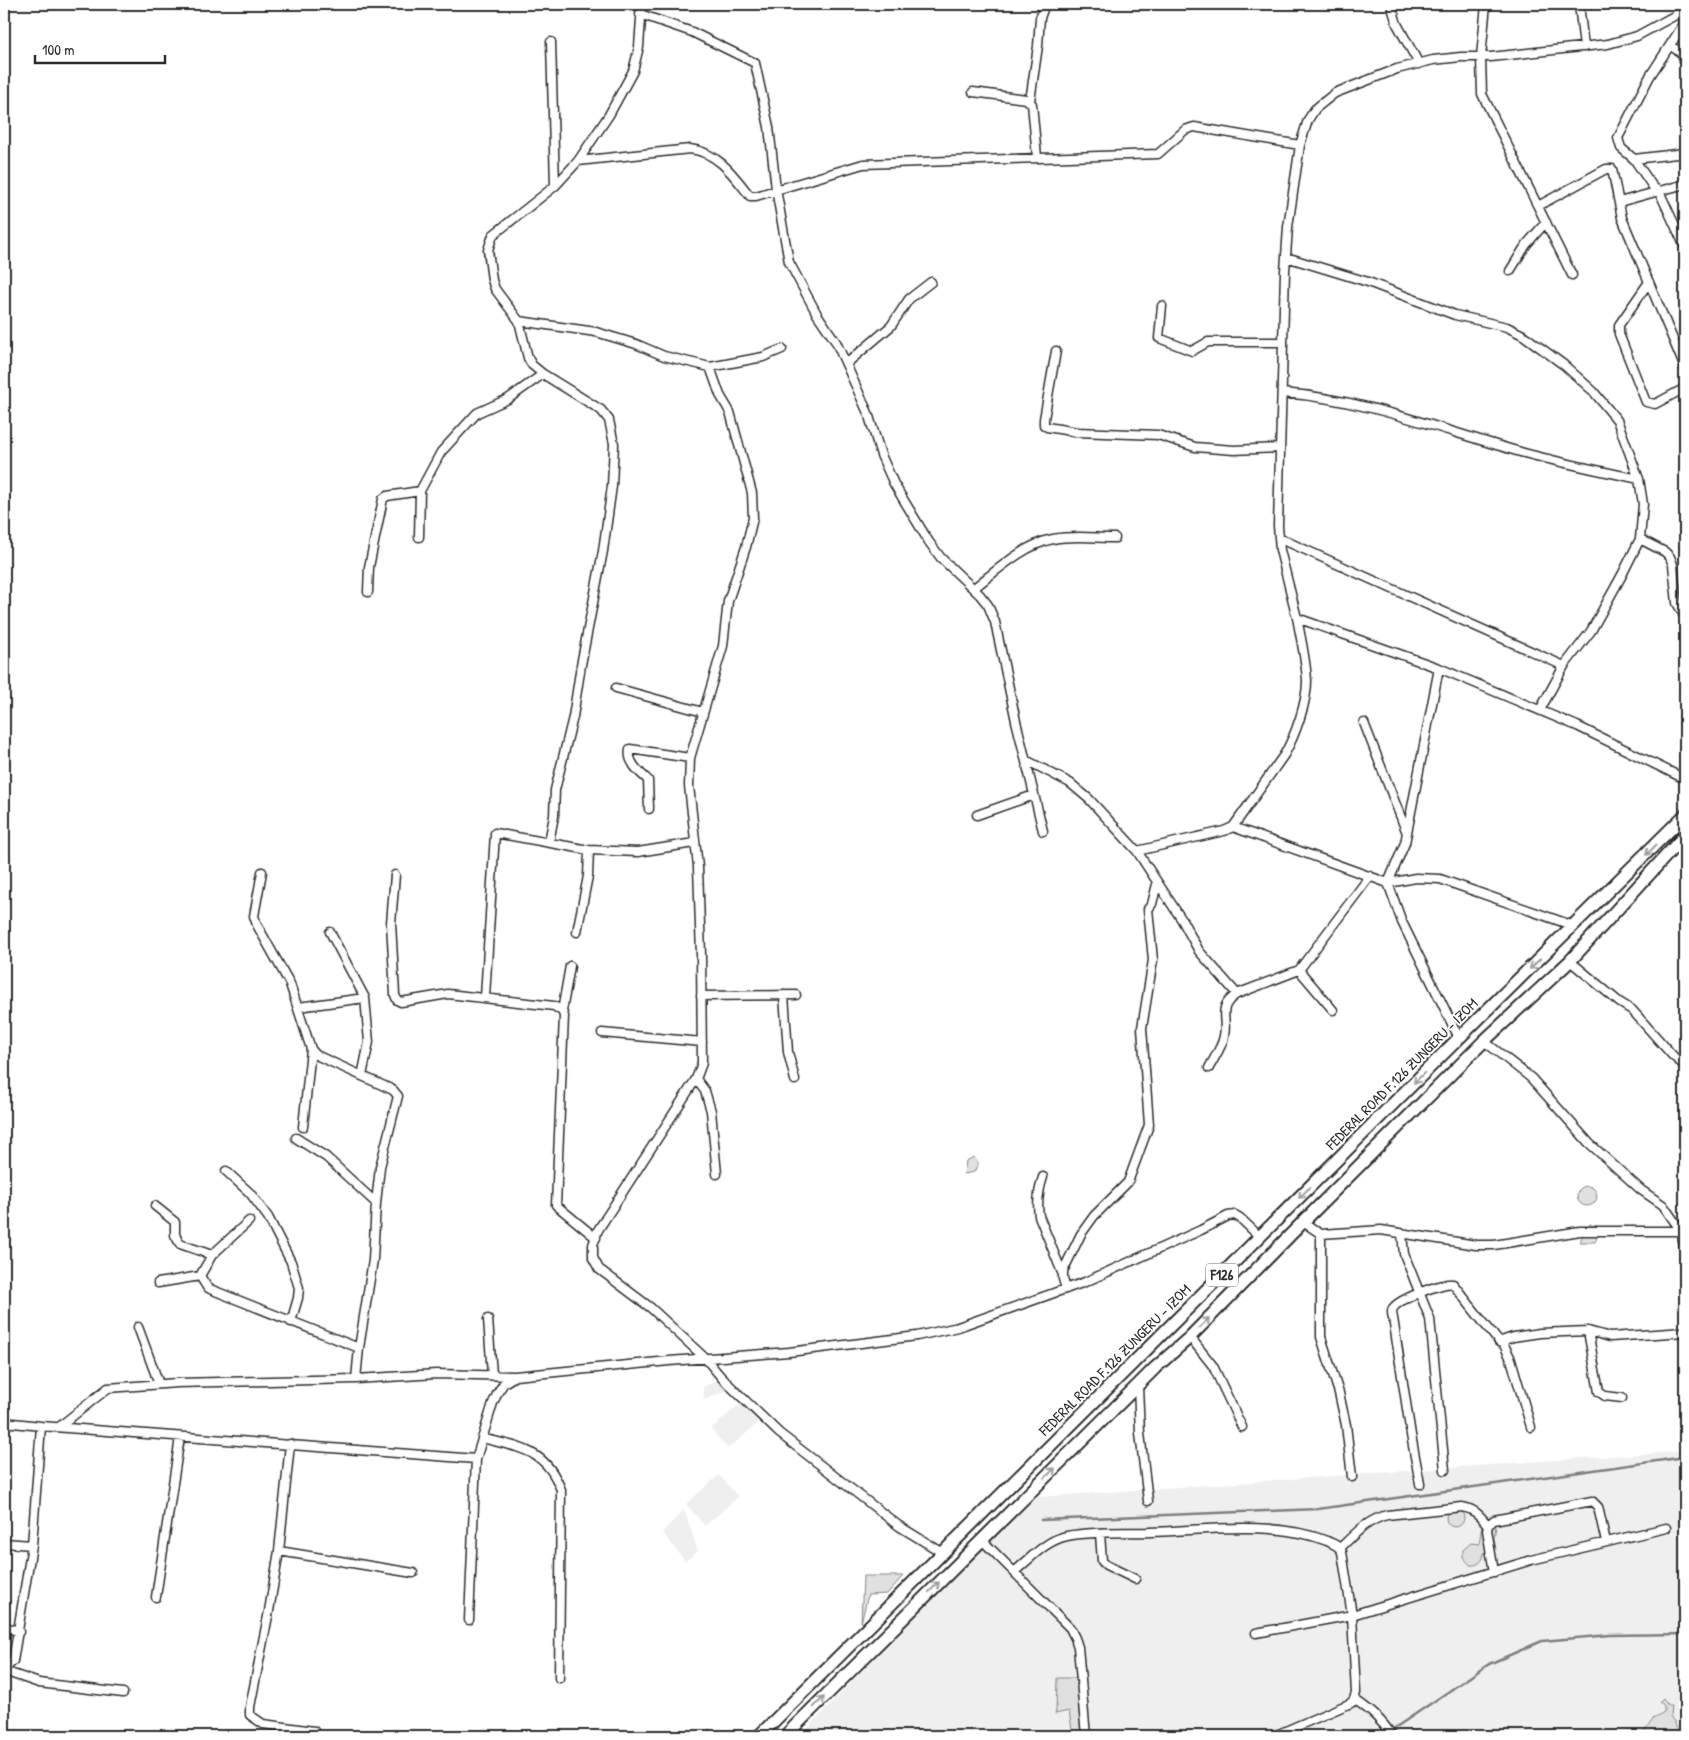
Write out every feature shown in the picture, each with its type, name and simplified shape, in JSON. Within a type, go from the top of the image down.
[{"type":"main road","name":"FEDERAL ROAD F.126 ZUNGERU - IZOM","points":[[759,1736],[1685,815]]},
{"type":"main road","name":"F126","points":[[785,1736],[1155,1368],[1190,1337],[1484,1041],[1570,961],[1683,842]]},
{"type":"main road","points":[[1142,1354],[1155,1368]]},
{"type":"street","points":[[549,842],[554,816],[555,790],[573,717],[581,665],[604,551],[612,486],[614,444],[609,420],[601,410],[543,374],[532,365],[528,358],[519,321],[495,289],[488,250],[493,235],[555,186],[578,161],[609,114],[633,71],[639,47],[642,4]]},
{"type":"street","points":[[1037,157],[1032,104],[1030,101],[1040,18],[1045,4]]},
{"type":"street","points":[[1391,4],[1397,24],[1419,64]]},
{"type":"street","points":[[1486,4],[1481,57],[1482,94],[1572,275]]},
{"type":"street","points":[[1579,4],[1584,47]]},
{"type":"street","points":[[1137,851],[1224,831],[1232,827],[1284,755],[1290,744],[1305,696],[1307,681],[1305,660],[1297,618],[1280,550],[1279,538],[1283,342],[1288,227],[1300,144],[1308,120],[1315,110],[1335,93],[1397,69],[1433,60],[1608,44],[1637,36],[1667,21],[1685,9],[1682,4]]},
{"type":"street","points":[[640,14],[692,32],[755,63],[769,127],[776,189],[789,262],[836,342],[868,414],[881,455],[894,484],[929,542],[941,558],[974,588],[988,605],[995,622],[1043,831]]},
{"type":"street","points":[[1685,22],[1650,76],[1618,138],[1621,148],[1634,159],[1653,187],[1659,191],[1685,247]]},
{"type":"street","points":[[551,42],[555,186]]},
{"type":"street","points":[[1670,44],[1685,56]]},
{"type":"street","points":[[973,92],[1026,98],[1030,101]]},
{"type":"street","points":[[578,161],[690,149],[700,150],[716,158],[750,196],[756,196],[863,164],[1158,154],[1185,130],[1194,128],[1300,144]]},
{"type":"street","points":[[1634,159],[1685,153]]},
{"type":"street","points":[[1538,206],[1610,168],[1613,172],[1622,218],[1685,368]]},
{"type":"street","points":[[1619,202],[1685,184]]},
{"type":"street","points":[[1510,271],[1526,245],[1546,222]]},
{"type":"street","points":[[1286,257],[1368,282],[1447,313],[1507,327],[1523,335],[1564,365],[1593,391],[1617,420],[1639,479],[1643,504],[1640,539],[1591,630],[1564,666],[1540,710]]},
{"type":"street","points":[[846,364],[891,326],[909,299],[931,282]]},
{"type":"street","points":[[1649,282],[1619,325],[1619,334],[1646,402],[1655,404],[1685,388]]},
{"type":"street","points":[[1162,306],[1160,338],[1192,351],[1208,342],[1283,342]]},
{"type":"street","points":[[519,321],[596,332],[636,344],[664,356],[710,367],[763,357],[782,349]]},
{"type":"street","points":[[1056,351],[1044,419],[1044,425],[1047,427],[1077,432],[1158,434],[1195,447],[1234,450],[1280,448]]},
{"type":"street","points":[[710,367],[720,395],[730,412],[752,493],[753,518],[746,547],[728,601],[723,646],[690,758],[689,786],[698,867],[702,1063],[696,1079],[598,1230],[593,1245],[593,1258],[599,1269],[651,1308],[705,1358],[722,1378],[779,1433],[899,1526],[943,1553]]},
{"type":"street","points":[[419,537],[420,491],[438,456],[477,413],[508,399],[543,374]]},
{"type":"street","points":[[1282,393],[1310,395],[1363,405],[1524,453],[1639,479]]},
{"type":"street","points":[[368,592],[369,567],[383,499],[387,496],[420,491]]},
{"type":"street","points":[[974,588],[1017,556],[1044,541],[1068,537],[1116,538]]},
{"type":"street","points":[[1279,538],[1564,666]]},
{"type":"street","points":[[1640,539],[1665,552],[1670,557],[1673,565],[1677,602],[1685,617]]},
{"type":"street","points":[[1297,618],[1439,668],[1577,726],[1685,779]]},
{"type":"street","points":[[1439,668],[1405,843],[1388,883],[1402,922],[1459,1038]]},
{"type":"street","points":[[616,688],[703,712]]},
{"type":"street","points":[[1364,723],[1407,834]]},
{"type":"street","points":[[649,809],[648,780],[632,763],[629,756],[630,749],[690,758]]},
{"type":"street","points":[[1026,760],[1070,783],[1089,799],[1137,851],[1182,920],[1199,951],[1237,994]]},
{"type":"street","points":[[977,815],[1034,795]]},
{"type":"street","points":[[1232,827],[1388,883],[1416,878],[1440,878],[1574,926]]},
{"type":"street","points":[[485,998],[495,833],[589,850],[638,852],[694,843]]},
{"type":"street","points":[[577,932],[588,876],[589,850]]},
{"type":"street","points":[[262,872],[254,916],[257,925],[290,984],[311,1049],[303,1127]]},
{"type":"street","points":[[396,875],[392,923],[395,995],[397,1000],[401,1002],[448,994],[554,1006],[562,1011]]},
{"type":"street","points":[[1209,1068],[1225,1035],[1223,1013],[1231,998],[1299,970],[1370,876]]},
{"type":"street","points":[[1062,1275],[1088,1223],[1130,1179],[1149,1124],[1142,1028],[1153,960],[1148,908],[1152,904],[1157,884]]},
{"type":"street","points":[[330,932],[365,998],[369,1042],[362,1076]]},
{"type":"street","points":[[1570,961],[1635,1013],[1672,1056],[1685,1066]]},
{"type":"street","points":[[570,966],[562,1011],[564,1016],[556,1205],[596,1238]]},
{"type":"street","points":[[1299,970],[1333,1010]]},
{"type":"street","points":[[784,995],[788,1052],[795,1080]]},
{"type":"street","points":[[701,996],[796,995]]},
{"type":"street","points":[[298,1007],[365,998]]},
{"type":"street","points":[[602,1033],[702,1042]]},
{"type":"street","points":[[1484,1041],[1531,1078],[1589,1143],[1641,1190],[1663,1205],[1683,1231],[1685,1250]]},
{"type":"street","points":[[311,1049],[316,1054],[393,1090],[398,1096],[380,1167],[373,1260],[359,1348],[356,1380]]},
{"type":"street","points":[[696,1079],[705,1091],[711,1111],[717,1174]]},
{"type":"street","points":[[296,1138],[326,1157],[376,1203]]},
{"type":"street","points":[[226,1171],[250,1193],[268,1217],[291,1262],[299,1288],[291,1322]]},
{"type":"street","points":[[1043,1177],[1038,1210],[1066,1289]]},
{"type":"street","points":[[155,1206],[175,1222],[175,1235],[180,1244],[212,1255]]},
{"type":"street","points":[[59,1427],[108,1388],[159,1384],[356,1380],[436,1374],[515,1376],[789,1352],[918,1336],[958,1327],[1085,1282],[1228,1216],[1235,1215],[1240,1218],[1260,1237]]},
{"type":"street","points":[[200,1276],[212,1255],[249,1221]]},
{"type":"street","points":[[1303,1222],[1321,1234],[1370,1230],[1476,1245],[1494,1245],[1580,1231],[1683,1231]]},
{"type":"street","points":[[1321,1234],[1321,1337],[1339,1394],[1346,1425],[1352,1477]]},
{"type":"street","points":[[1402,1234],[1404,1254],[1430,1319],[1434,1377],[1445,1470]]},
{"type":"street","points":[[200,1276],[210,1289],[359,1348]]},
{"type":"street","points":[[158,1283],[200,1276]]},
{"type":"street","points":[[1420,1484],[1392,1314],[1392,1309],[1395,1305],[1447,1282],[1453,1284],[1499,1342],[1503,1343],[1511,1359],[1531,1427]]},
{"type":"street","points":[[488,1319],[492,1375]]},
{"type":"street","points":[[138,1327],[159,1384]]},
{"type":"street","points":[[1499,1342],[1540,1332],[1588,1331],[1610,1338],[1685,1332]]},
{"type":"street","points":[[1588,1331],[1599,1392],[1605,1396],[1622,1398]]},
{"type":"street","points":[[1190,1337],[1213,1366],[1242,1427]]},
{"type":"street","points":[[468,1620],[476,1459],[498,1392],[504,1383],[515,1376]]},
{"type":"street","points":[[1138,1386],[1140,1433],[1148,1501]]},
{"type":"street","points":[[4,1422],[476,1459]]},
{"type":"street","points":[[41,1426],[32,1545],[19,1632],[13,1662],[4,1670],[39,1683],[122,1694]]},
{"type":"street","points":[[156,1596],[180,1437]]},
{"type":"street","points":[[482,1438],[530,1452],[550,1469],[561,1490],[559,1678]]},
{"type":"street","points":[[290,1444],[279,1551],[250,1715],[263,1724],[314,1731]]},
{"type":"street","points":[[1494,1572],[1487,1530],[1488,1525],[1494,1520],[1592,1501],[1598,1507],[1606,1542]]},
{"type":"street","points":[[1340,1548],[1366,1523],[1387,1515],[1462,1507],[1470,1508],[1477,1512],[1488,1525]]},
{"type":"street","points":[[1014,1572],[1050,1543],[1067,1536],[1233,1528],[1286,1530],[1314,1536],[1340,1548],[1352,1615],[1356,1683],[1354,1699],[1351,1703],[1274,1736]]},
{"type":"street","points":[[1256,1633],[1352,1615],[1531,1560],[1666,1528]]},
{"type":"street","points":[[1100,1534],[1102,1561],[1106,1565],[1134,1578]]},
{"type":"street","points":[[982,1540],[1070,1628],[1076,1638],[1086,1736]]},
{"type":"street","points":[[4,1543],[32,1545]]},
{"type":"street","points":[[279,1551],[413,1573]]},
{"type":"street","points":[[4,1626],[19,1632]]},
{"type":"street","points":[[1354,1699],[1372,1711],[1384,1723],[1392,1736]]},
{"type":"shaded area","points":[[974,1157],[978,1164],[974,1172],[964,1174],[966,1161]]},
{"type":"shaded area","points":[[1583,1186],[1591,1186],[1597,1192],[1597,1200],[1591,1206],[1583,1206],[1577,1200],[1577,1192]]},
{"type":"shaded area","points":[[1590,1224],[1601,1229],[1595,1242],[1579,1242]]},
{"type":"shaded area","points":[[725,1377],[730,1389],[704,1400],[703,1387]]},
{"type":"shaded area","points":[[748,1397],[765,1417],[728,1449],[711,1429]]},
{"type":"shaded area","points":[[1685,1451],[1685,1736],[801,1736],[1024,1498]]},
{"type":"shaded area","points":[[719,1475],[738,1497],[705,1526],[686,1504]]},
{"type":"shaded area","points":[[1455,1509],[1461,1512],[1464,1518],[1461,1524],[1455,1527],[1449,1524],[1446,1518],[1449,1512]]},
{"type":"shaded area","points":[[684,1510],[698,1551],[685,1561],[662,1532]]},
{"type":"shaded area","points":[[1491,1519],[1496,1526],[1494,1538],[1496,1550],[1489,1557],[1484,1552],[1480,1562],[1476,1565],[1470,1565],[1463,1557],[1463,1550],[1471,1543],[1479,1544],[1482,1525]]},
{"type":"shaded area","points":[[863,1576],[903,1576],[887,1594],[868,1595],[861,1623]]},
{"type":"shaded area","points":[[1057,1678],[1078,1678],[1084,1736],[1073,1736],[1069,1711],[1055,1714]]},
{"type":"shaded area","points":[[1663,1698],[1668,1706],[1671,1706],[1670,1717],[1680,1736],[1646,1736],[1644,1732],[1654,1718],[1664,1712],[1664,1706],[1660,1701]]},
{"type":"waterway","points":[[1041,1520],[1318,1509],[1685,1457]]},
{"type":"waterway","points":[[1383,1736],[1489,1664],[1542,1641],[1610,1635],[1685,1634]]},
{"type":"waterway","points":[[709,1730],[717,1736]]}]
